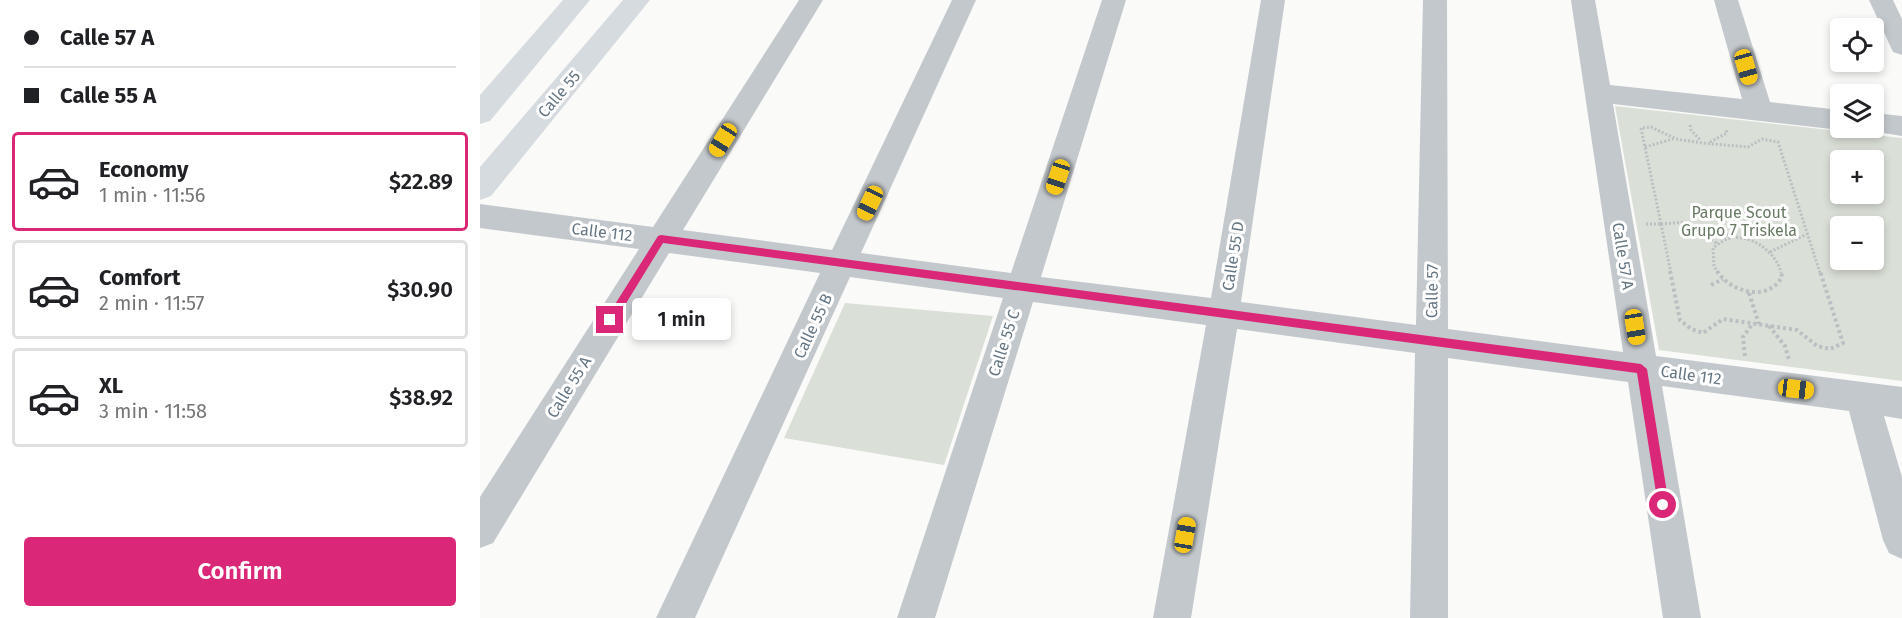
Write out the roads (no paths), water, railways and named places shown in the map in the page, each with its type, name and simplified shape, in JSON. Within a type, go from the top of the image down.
[{"type":"main road","points":[[480,114],[577,0]]},
{"type":"main road","name":"Calle 55","points":[[480,188],[637,0]]},
{"type":"street","name":"Calle 55 A","points":[[480,530],[811,0]]},
{"type":"street","name":"Calle 55 B","points":[[675,618],[964,0]]},
{"type":"street","name":"Calle 55 C","points":[[916,618],[1114,0]]},
{"type":"street","name":"Calle 55 D","points":[[1172,618],[1224,314],[1273,0]]},
{"type":"street","name":"Calle 57","points":[[1429,618],[1436,0]]},
{"type":"street","name":"Calle 57 A","points":[[1583,0],[1682,618]]},
{"type":"street","points":[[1726,0],[1759,111]]},
{"type":"street","points":[[1881,0],[1902,46]]},
{"type":"street","points":[[1598,93],[1830,119]]},
{"type":"street","points":[[1884,124],[1902,126]]},
{"type":"street","name":"Calle 112","points":[[480,216],[1902,403]]},
{"type":"street","points":[[1862,398],[1902,540]]},
{"type":"park label","name":"Parque Scout Grupo 7 Triskela","points":[[1739,221]]}]
